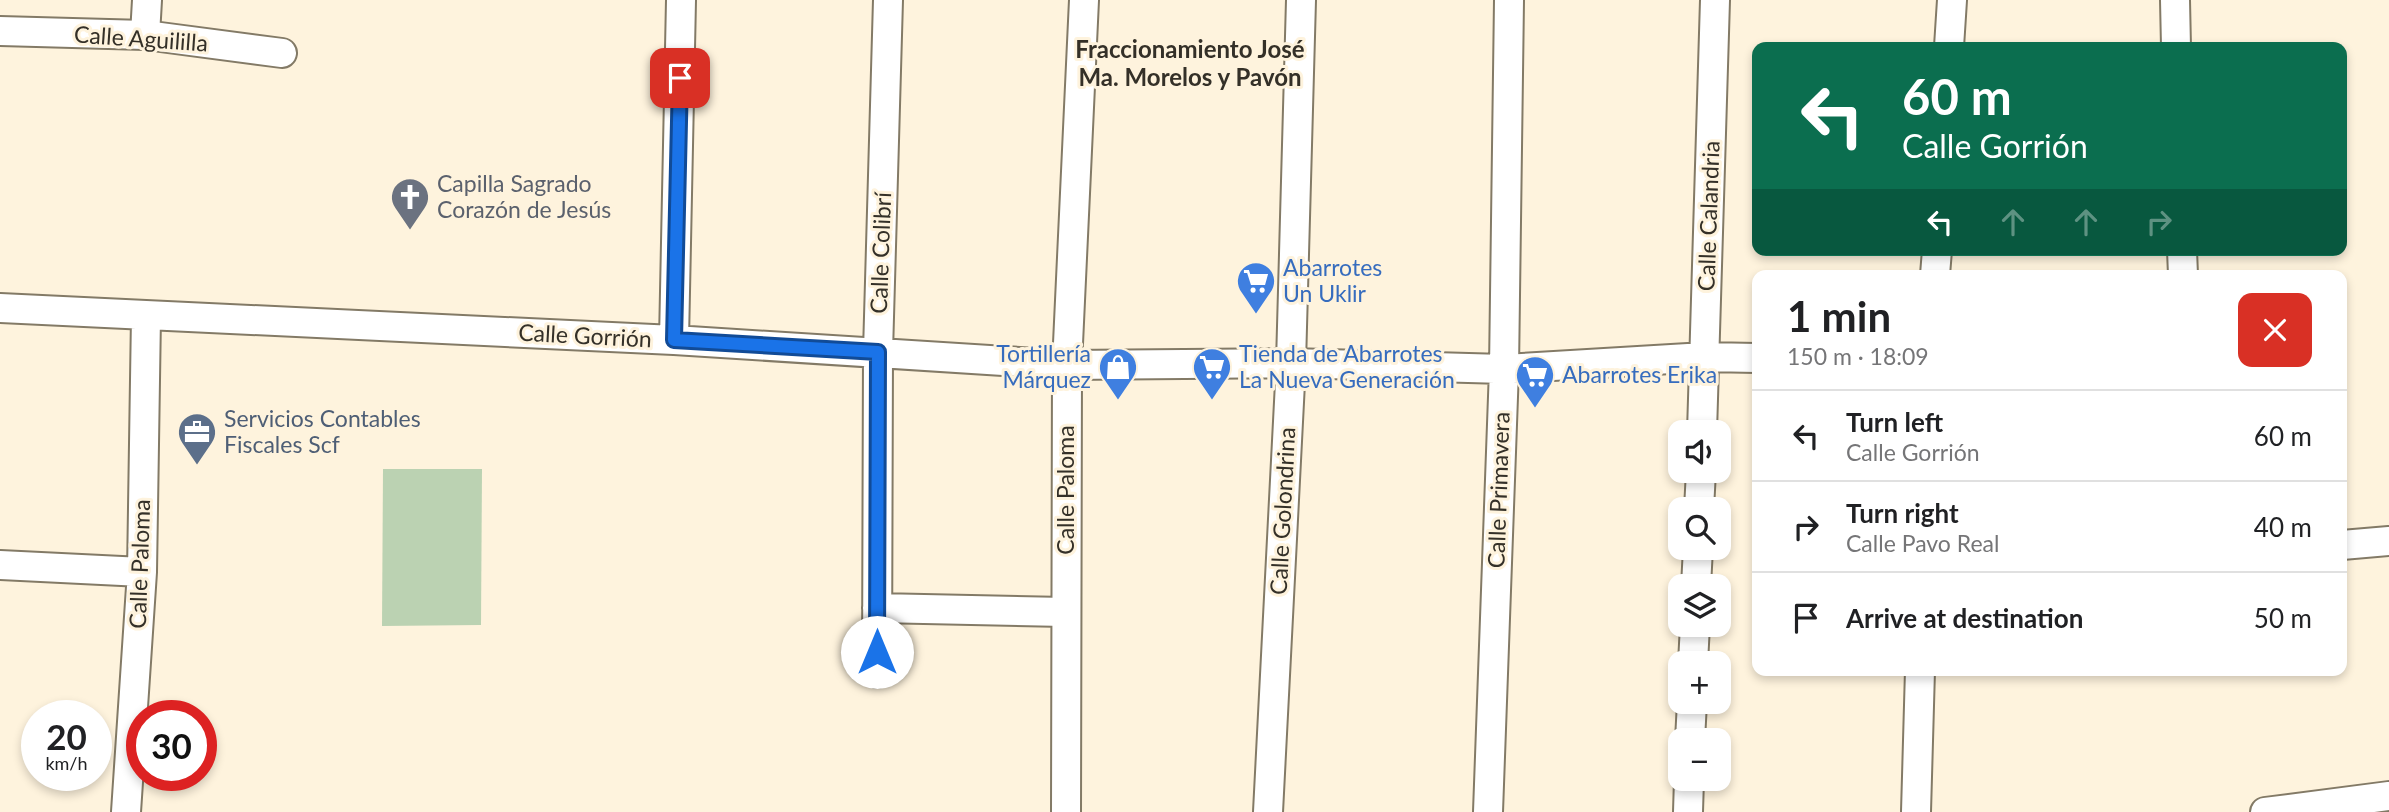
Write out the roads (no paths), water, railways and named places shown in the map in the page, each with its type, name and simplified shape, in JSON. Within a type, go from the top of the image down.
[{"type":"street","points":[[145,35],[147,0]]},
{"type":"street","points":[[674,340],[681,0]]},
{"type":"street","name":"Calle Colibrí","points":[[877,673],[878,352],[888,0]]},
{"type":"street","name":"Calle Paloma","points":[[1066,812],[1067,365],[1084,0]]},
{"type":"street","name":"Calle Golondrina","points":[[1268,812],[1291,363],[1301,0]]},
{"type":"street","name":"Calle Primavera","points":[[1488,812],[1504,369],[1509,0]]},
{"type":"street","name":"Calle Calandria","points":[[1702,420],[1715,0]]},
{"type":"street","points":[[1949,42],[1952,0]]},
{"type":"street","points":[[2175,0],[2176,42]]},
{"type":"street","name":"Calle Aguililla","points":[[0,31],[145,35],[282,53]]},
{"type":"street","name":"Calle Gorrión","points":[[0,309],[674,340],[1067,365],[1291,363],[1504,369],[1705,357],[1752,358]]},
{"type":"street","name":"Calle Paloma","points":[[126,812],[142,572],[146,316]]},
{"type":"street","points":[[2347,545],[2389,541]]},
{"type":"street","points":[[0,565],[142,572]]},
{"type":"street","points":[[877,608],[1065,612]]},
{"type":"street","points":[[1916,812],[1920,676]]},
{"type":"street","points":[[1688,812],[1689,791]]},
{"type":"street","points":[[2265,812],[2389,796]]},
{"type":"place","name":"Capilla Sagrado Corazón de Jesús","points":[[410,231]]},
{"type":"place","name":"Abarrotes Un Uklir","points":[[1256,315]]},
{"type":"place","name":"Tortillería Márquez","points":[[1118,401]]},
{"type":"place","name":"Tienda de Abarrotes La Nueva Generación","points":[[1212,401]]},
{"type":"place","name":"Abarrotes Erika","points":[[1535,409]]},
{"type":"place","name":"Servicios Contables Fiscales Scf","points":[[197,466]]},
{"type":"district","name":"Fraccionamiento José Ma. Morelos y Pavón","points":[[1190,64]]}]
